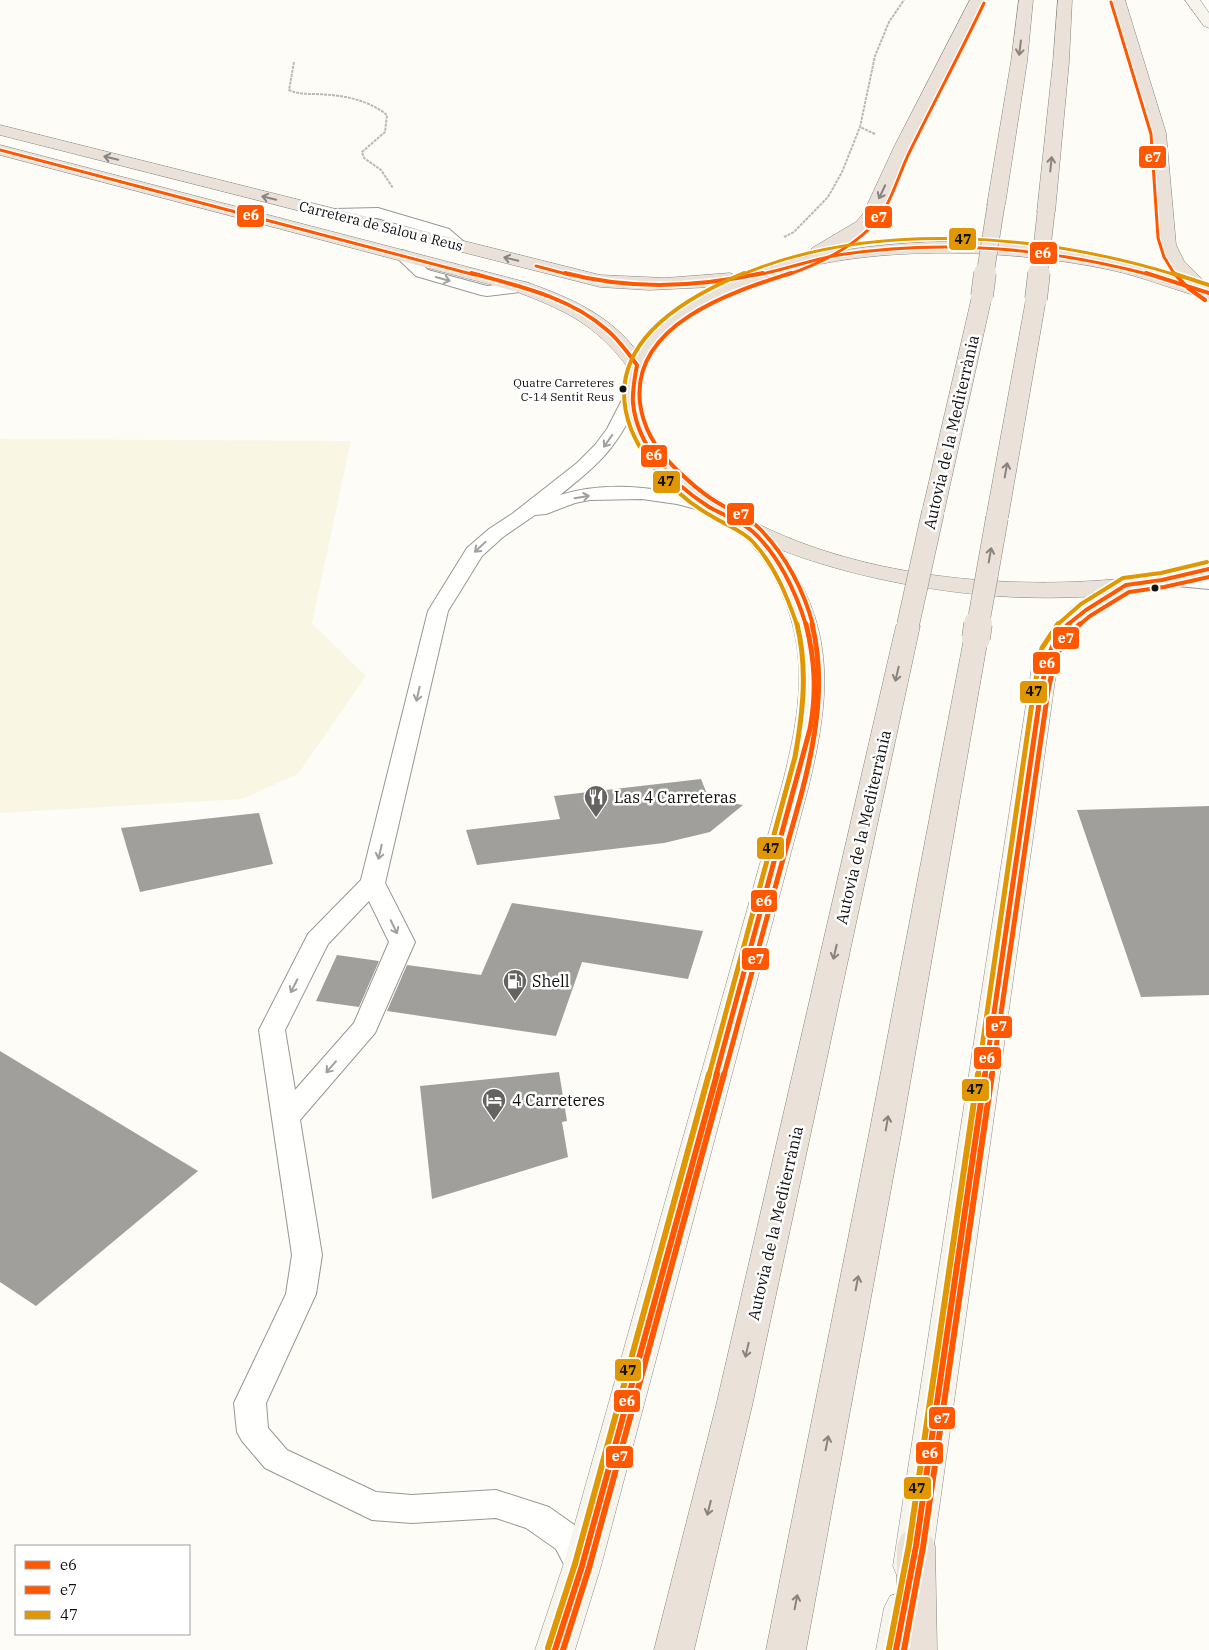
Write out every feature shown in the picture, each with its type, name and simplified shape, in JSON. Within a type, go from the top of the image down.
[{"type":"highway","points":[[798,263],[862,226],[871,216],[903,147],[977,0]]},
{"type":"highway","name":"Autovia de la Mediterrània","points":[[674,1650],[736,1396],[982,296],[1019,62],[1026,0]]},
{"type":"highway","points":[[786,1650],[884,1139],[1036,299],[1061,62],[1064,0]]},
{"type":"highway","points":[[1118,0],[1158,133],[1167,249],[1182,273],[1207,292]]},
{"type":"highway","name":"Carretera de Salou a Reus","points":[[0,130],[574,275],[627,284],[677,285],[766,272]]},
{"type":"highway","points":[[0,150],[522,287],[554,299],[598,322],[614,336],[637,365]]},
{"type":"highway","points":[[1207,292],[1158,276],[1108,263],[1056,254],[1002,248],[948,247],[896,249],[845,254],[798,263],[766,272],[735,283],[684,311],[664,328],[648,346],[637,365],[633,377],[631,398],[636,425],[651,453],[676,481],[710,507],[751,530],[796,548],[845,564],[899,576],[955,585],[1013,589],[1071,589],[1126,585],[1162,580],[1209,569]]},
{"type":"highway","points":[[916,1546],[916,1650]]},
{"type":"street","points":[[1192,0],[1209,23]]},
{"type":"street","points":[[555,1650],[582,1566],[804,755],[813,707],[815,677],[812,651],[798,602],[780,568],[751,530]]},
{"type":"street","points":[[896,1650],[916,1546],[1039,700],[1049,652],[1063,629],[1086,610],[1126,585]]},
{"type":"lane","points":[[582,1566],[568,1538],[537,1517],[496,1504],[412,1509],[372,1506],[276,1458],[253,1432],[250,1403],[301,1294],[307,1255],[272,1030],[317,940],[373,883],[438,611],[474,552],[496,533],[519,518],[584,467],[602,449],[616,429],[631,398]]},
{"type":"lane","points":[[519,518],[572,498],[634,492],[661,495],[710,507]]},
{"type":"lane","points":[[1162,580],[1209,583]]},
{"type":"lane","points":[[286,1118],[366,1027],[402,942],[373,883]]},
{"type":"path","points":[[777,240],[794,232],[828,197],[842,172],[860,127],[875,56],[889,22],[904,0]]},
{"type":"path","points":[[294,62],[289,90],[296,94],[356,98],[379,107],[387,115],[385,132],[362,152],[364,158],[380,170],[395,190]]},
{"type":"path","points":[[860,127],[903,147]]},
{"type":"shaded area","points":[[0,439],[351,441],[312,623],[366,676],[298,774],[242,799],[0,813]]},
{"type":"building","points":[[701,779],[709,799],[743,805],[710,832],[664,843],[477,865],[466,830],[560,819],[554,796]]},
{"type":"building","points":[[1209,806],[1209,995],[1141,997],[1077,810]]},
{"type":"building","points":[[259,813],[273,864],[140,892],[121,828]]},
{"type":"building","points":[[512,903],[703,931],[688,979],[582,962],[556,1036],[387,1011],[407,965],[481,975]]},
{"type":"building","points":[[337,955],[379,961],[359,1007],[316,1001]]},
{"type":"building","points":[[0,1051],[198,1171],[36,1306],[0,1282]]},
{"type":"building","points":[[559,1072],[567,1121],[562,1122],[568,1157],[432,1199],[420,1086]]},
{"type":"transit line","name":"e7","points":[[1111,2],[1151,134],[1158,238],[1161,248],[1174,274],[1188,288],[1205,300]]},
{"type":"transit line","name":"e7","points":[[563,1650],[589,1568],[801,794],[815,731],[819,700],[816,640],[809,611],[797,582],[780,553],[757,525],[701,491],[685,478],[658,448],[648,431],[641,413],[639,393],[642,373],[649,356],[660,341],[688,316],[739,290],[793,273],[817,263],[850,244],[871,227],[890,198],[910,150],[984,3]]},
{"type":"transit line","name":"e6","points":[[0,150],[500,281],[542,294],[577,309],[608,331],[637,365],[633,393],[634,410],[644,440],[662,467],[685,490],[717,511],[744,525],[754,533],[778,565],[798,603],[811,644],[815,684],[813,711],[804,755],[582,1566],[555,1650]]},
{"type":"transit line","name":"47","points":[[548,1648],[575,1564],[788,785],[795,757],[803,704],[803,652],[788,599],[775,573],[749,538],[709,515],[679,494],[654,468],[643,453],[634,437],[624,402],[623,389],[630,363],[643,340],[662,320],[713,286],[759,267],[810,253],[862,244],[916,239],[969,239],[1020,242],[1068,248],[1122,259],[1209,285]]},
{"type":"transit line","name":"e6","points":[[536,266],[602,281],[681,284],[760,274],[849,254],[896,250],[987,248],[1075,257],[1164,278],[1209,293]]},
{"type":"transit line","name":"47","points":[[889,1649],[909,1545],[1034,689],[1042,648],[1058,624],[1081,604],[1123,578],[1161,573],[1207,562]]},
{"type":"transit line","name":"e6","points":[[896,1650],[916,1546],[1041,690],[1049,651],[1063,629],[1086,610],[1126,585],[1162,580],[1209,569]]},
{"type":"transit line","name":"e7","points":[[904,1650],[923,1547],[1048,691],[1056,654],[1069,634],[1090,616],[1129,592],[1164,587],[1209,577]]},
{"type":"place","name":"Quatre Carreteres C-14 Sentit Reus","points":[[623,389]]},
{"type":"place","name":"Las 4 Carreteras","points":[[596,818]]},
{"type":"place","name":"Shell","points":[[515,1002]]},
{"type":"place","name":"4 Carreteres","points":[[494,1121]]}]
